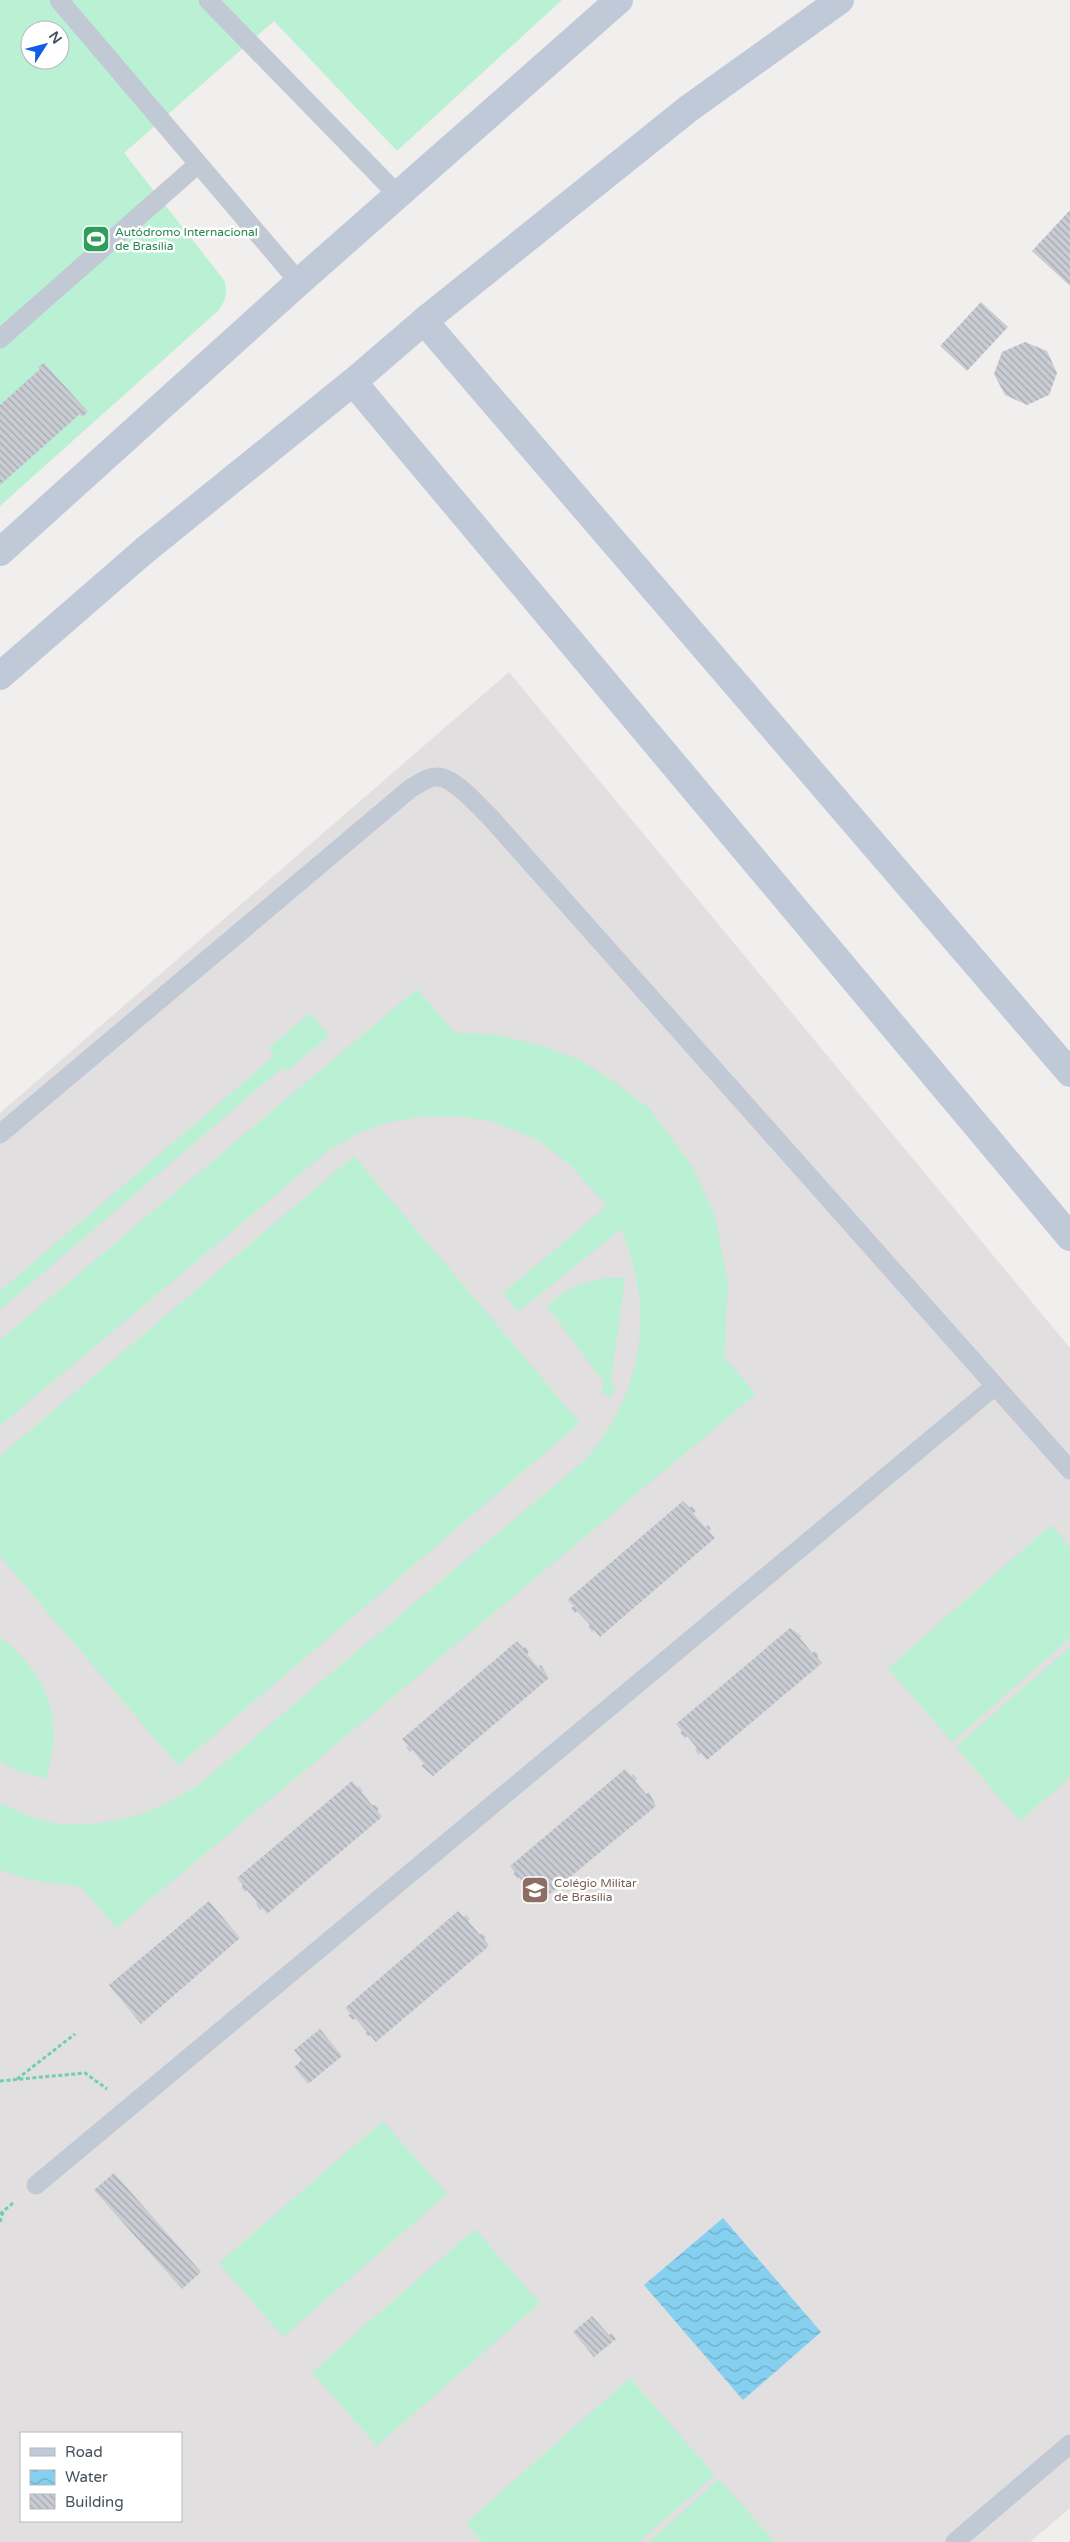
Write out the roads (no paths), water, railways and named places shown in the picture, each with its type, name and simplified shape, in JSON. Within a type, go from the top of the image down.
[{"type":"street","points":[[0,552],[299,282],[619,0]]},
{"type":"street","points":[[0,676],[145,550],[688,108],[840,0]]},
{"type":"street","points":[[424,321],[1070,1073]]},
{"type":"street","points":[[353,382],[1070,1237]]},
{"type":"lane","points":[[59,0],[299,282]]},
{"type":"lane","points":[[208,0],[398,195]]},
{"type":"lane","points":[[0,338],[198,164]]},
{"type":"lane","points":[[0,1134],[412,788],[427,779],[437,776],[450,779],[490,818],[1070,1470]]},
{"type":"lane","points":[[36,2185],[995,1386]]},
{"type":"lane","points":[[955,2542],[1070,2444]]},
{"type":"water","points":[[723,2218],[821,2332],[743,2400],[644,2285]]},
{"type":"place","name":"Autódromo Internacional de Brasília","points":[[96,239]]},
{"type":"place","name":"Colégio Militar de Brasília","points":[[535,1890]]}]
